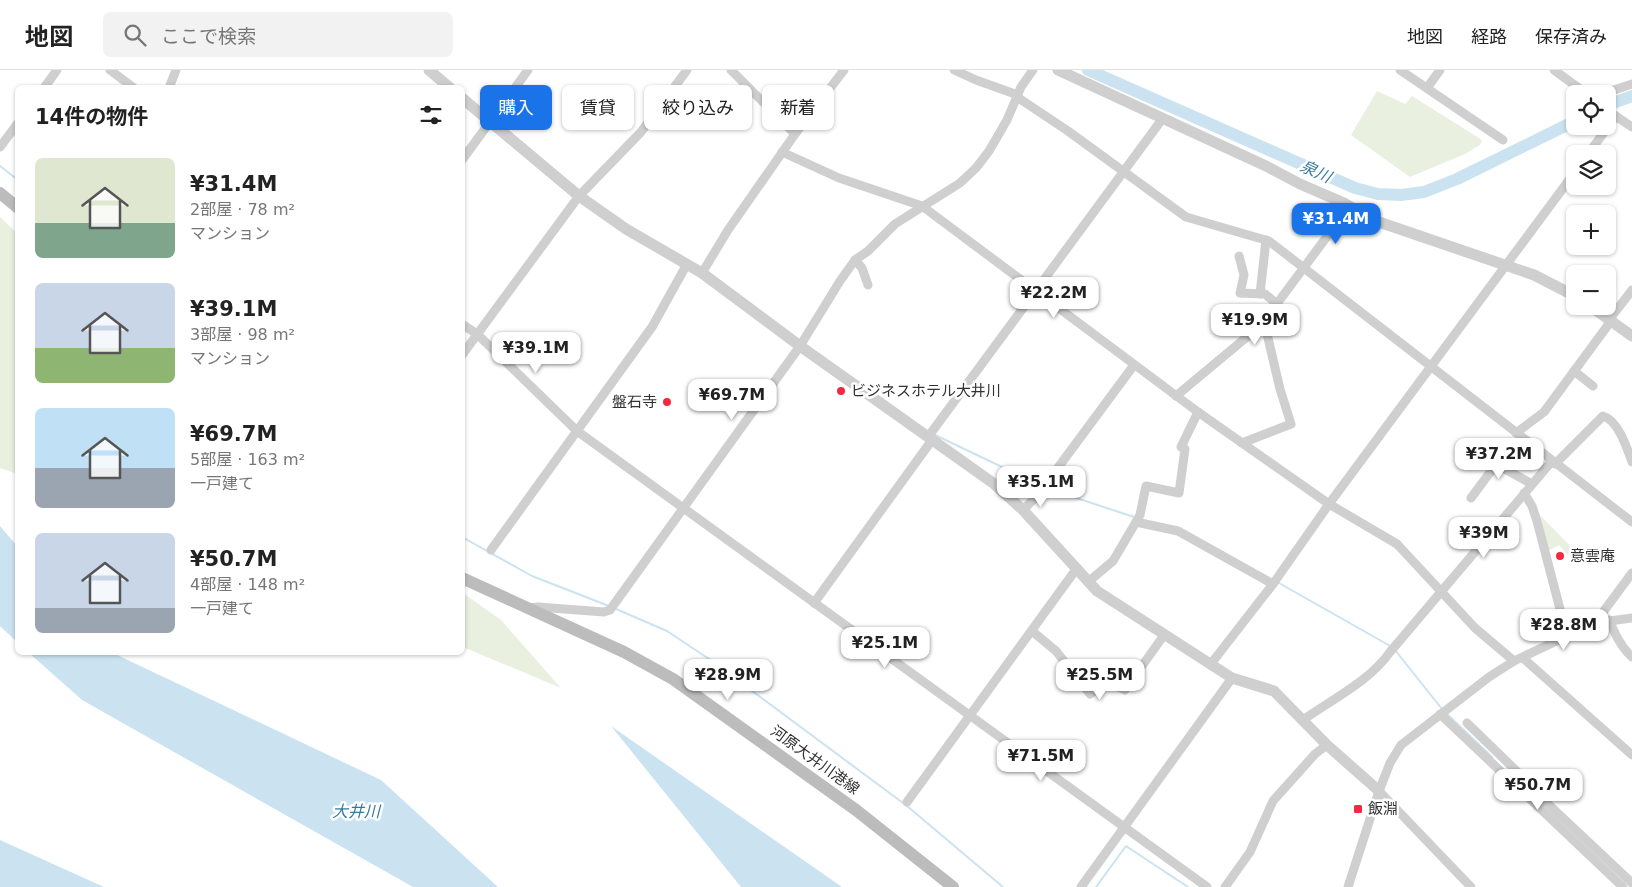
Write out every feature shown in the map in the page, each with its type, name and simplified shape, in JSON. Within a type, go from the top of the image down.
[{"type":"main road","points":[[0,193],[15,206]]},
{"type":"main road","name":"河原大井川港線","points":[[465,579],[624,652],[673,679],[856,810],[954,887]]},
{"type":"street","points":[[46,85],[57,70]]},
{"type":"street","points":[[110,70],[130,85]]},
{"type":"street","points":[[170,85],[176,70]]},
{"type":"street","points":[[429,70],[446,85]]},
{"type":"street","points":[[517,85],[528,70]]},
{"type":"street","points":[[465,351],[579,196],[641,132],[687,70]]},
{"type":"street","points":[[731,70],[795,134]]},
{"type":"street","points":[[702,273],[728,230],[782,152],[844,70]]},
{"type":"street","points":[[954,70],[1017,96],[1068,130],[1186,217],[1270,241],[1632,522]]},
{"type":"street","points":[[527,608],[538,606],[604,612],[613,607],[802,343],[855,260],[868,251],[896,224],[960,183],[976,168],[989,151],[1007,120],[1017,96],[1033,70]]},
{"type":"street","points":[[1058,70],[1344,203],[1376,221],[1534,275],[1566,291]]},
{"type":"street","points":[[1400,70],[1503,140]]},
{"type":"street","points":[[1427,88],[1440,70]]},
{"type":"street","points":[[1554,70],[1575,85]]},
{"type":"street","points":[[1616,89],[1632,84]]},
{"type":"street","points":[[465,101],[480,113]]},
{"type":"street","points":[[1616,116],[1632,128]]},
{"type":"street","points":[[814,603],[930,436],[1163,118]]},
{"type":"street","points":[[0,147],[15,127]]},
{"type":"street","points":[[465,156],[484,130]]},
{"type":"street","points":[[500,130],[579,196],[626,229],[702,273],[802,343],[993,483],[1023,510],[1097,591],[1232,678],[1274,692],[1327,745],[1379,791],[1471,887]]},
{"type":"street","points":[[782,152],[839,178],[922,206],[1198,412],[1330,504],[1397,544],[1475,628],[1514,661]]},
{"type":"street","points":[[1210,665],[1275,581],[1566,184]]},
{"type":"street","points":[[1176,396],[1264,321],[1349,207]]},
{"type":"street","points":[[1260,294],[1266,240]]},
{"type":"street","points":[[1239,256],[1244,275],[1240,294],[1265,294],[1276,304]]},
{"type":"street","points":[[855,260],[862,268],[868,285]]},
{"type":"street","points":[[491,550],[652,327],[687,264]]},
{"type":"street","points":[[1516,433],[1544,412],[1632,290]]},
{"type":"street","points":[[1603,315],[1632,336]]},
{"type":"street","points":[[1242,443],[1291,424],[1280,388],[1264,321]]},
{"type":"street","points":[[465,326],[477,334],[577,432],[1207,887]]},
{"type":"street","points":[[1023,510],[1040,491],[1134,364]]},
{"type":"street","points":[[1574,371],[1593,386]]},
{"type":"street","points":[[1088,582],[1113,562],[1138,519],[1146,486],[1179,493],[1185,449],[1181,447],[1198,412]]},
{"type":"street","points":[[1303,720],[1369,675],[1381,664],[1532,484],[1603,416],[1607,417],[1622,436],[1632,462]]},
{"type":"street","points":[[1471,498],[1494,467],[1501,467],[1532,484]]},
{"type":"street","points":[[1524,493],[1532,506],[1537,521],[1567,636]]},
{"type":"street","points":[[1138,519],[1178,532],[1275,581]]},
{"type":"street","points":[[907,802],[1077,568]]},
{"type":"street","points":[[1595,623],[1632,573]]},
{"type":"street","points":[[1348,887],[1379,791],[1390,763],[1401,745],[1448,707],[1514,661],[1595,623],[1632,618]]},
{"type":"street","points":[[1609,620],[1615,635],[1632,657]]},
{"type":"street","points":[[1032,631],[1056,651],[1090,694],[1101,686],[1114,685],[1125,690],[1164,635]]},
{"type":"street","points":[[1523,658],[1632,755]]},
{"type":"street","points":[[1081,887],[1232,678]]},
{"type":"street","points":[[1440,714],[1628,882]]},
{"type":"street","points":[[1467,723],[1628,882]]},
{"type":"street","points":[[1225,887],[1250,852],[1273,801],[1315,754],[1327,745]]},
{"type":"green space","points":[[1377,91],[1405,104],[1412,96],[1482,140],[1480,145],[1465,154],[1410,177],[1351,135]]},
{"type":"green space","points":[[0,217],[15,231],[15,473],[0,468]]},
{"type":"green space","points":[[1541,516],[1574,550],[1568,555],[1559,545],[1548,551]]},
{"type":"green space","points":[[465,594],[501,620],[561,688],[465,648]]},
{"type":"water","points":[[0,526],[15,544],[15,640],[0,626]]},
{"type":"water","name":"大井川","points":[[31,655],[117,655],[381,780],[498,887],[413,887],[82,700]]},
{"type":"water","points":[[611,726],[842,887],[741,887]]},
{"type":"water","points":[[0,840],[104,887],[0,887]]},
{"type":"waterway","name":"泉川","points":[[1088,70],[1355,188],[1378,194],[1401,195],[1424,192],[1457,179],[1566,125]]},
{"type":"waterway","name":"泉川","points":[[1616,102],[1632,96]]},
{"type":"waterway","points":[[0,166],[15,178]]},
{"type":"waterway","points":[[933,434],[1042,486]]},
{"type":"waterway","points":[[1046,488],[1134,517]]},
{"type":"waterway","points":[[465,539],[532,576],[609,606]]},
{"type":"waterway","points":[[1279,583],[1392,647]]},
{"type":"waterway","points":[[616,609],[667,631],[709,659],[903,803]]},
{"type":"waterway","points":[[1395,650],[1442,709]]},
{"type":"waterway","points":[[1447,714],[1492,757]]},
{"type":"waterway","points":[[907,806],[1003,887]]},
{"type":"waterway","points":[[1096,887],[1126,846],[1188,887]]},
{"type":"place","name":"ビジネスホテル大井川","points":[[841,391]]},
{"type":"place","name":"盤石寺","points":[[667,402]]},
{"type":"place","name":"意雲庵","points":[[1560,556]]},
{"type":"place","name":"飯淵","points":[[1358,809]]}]
